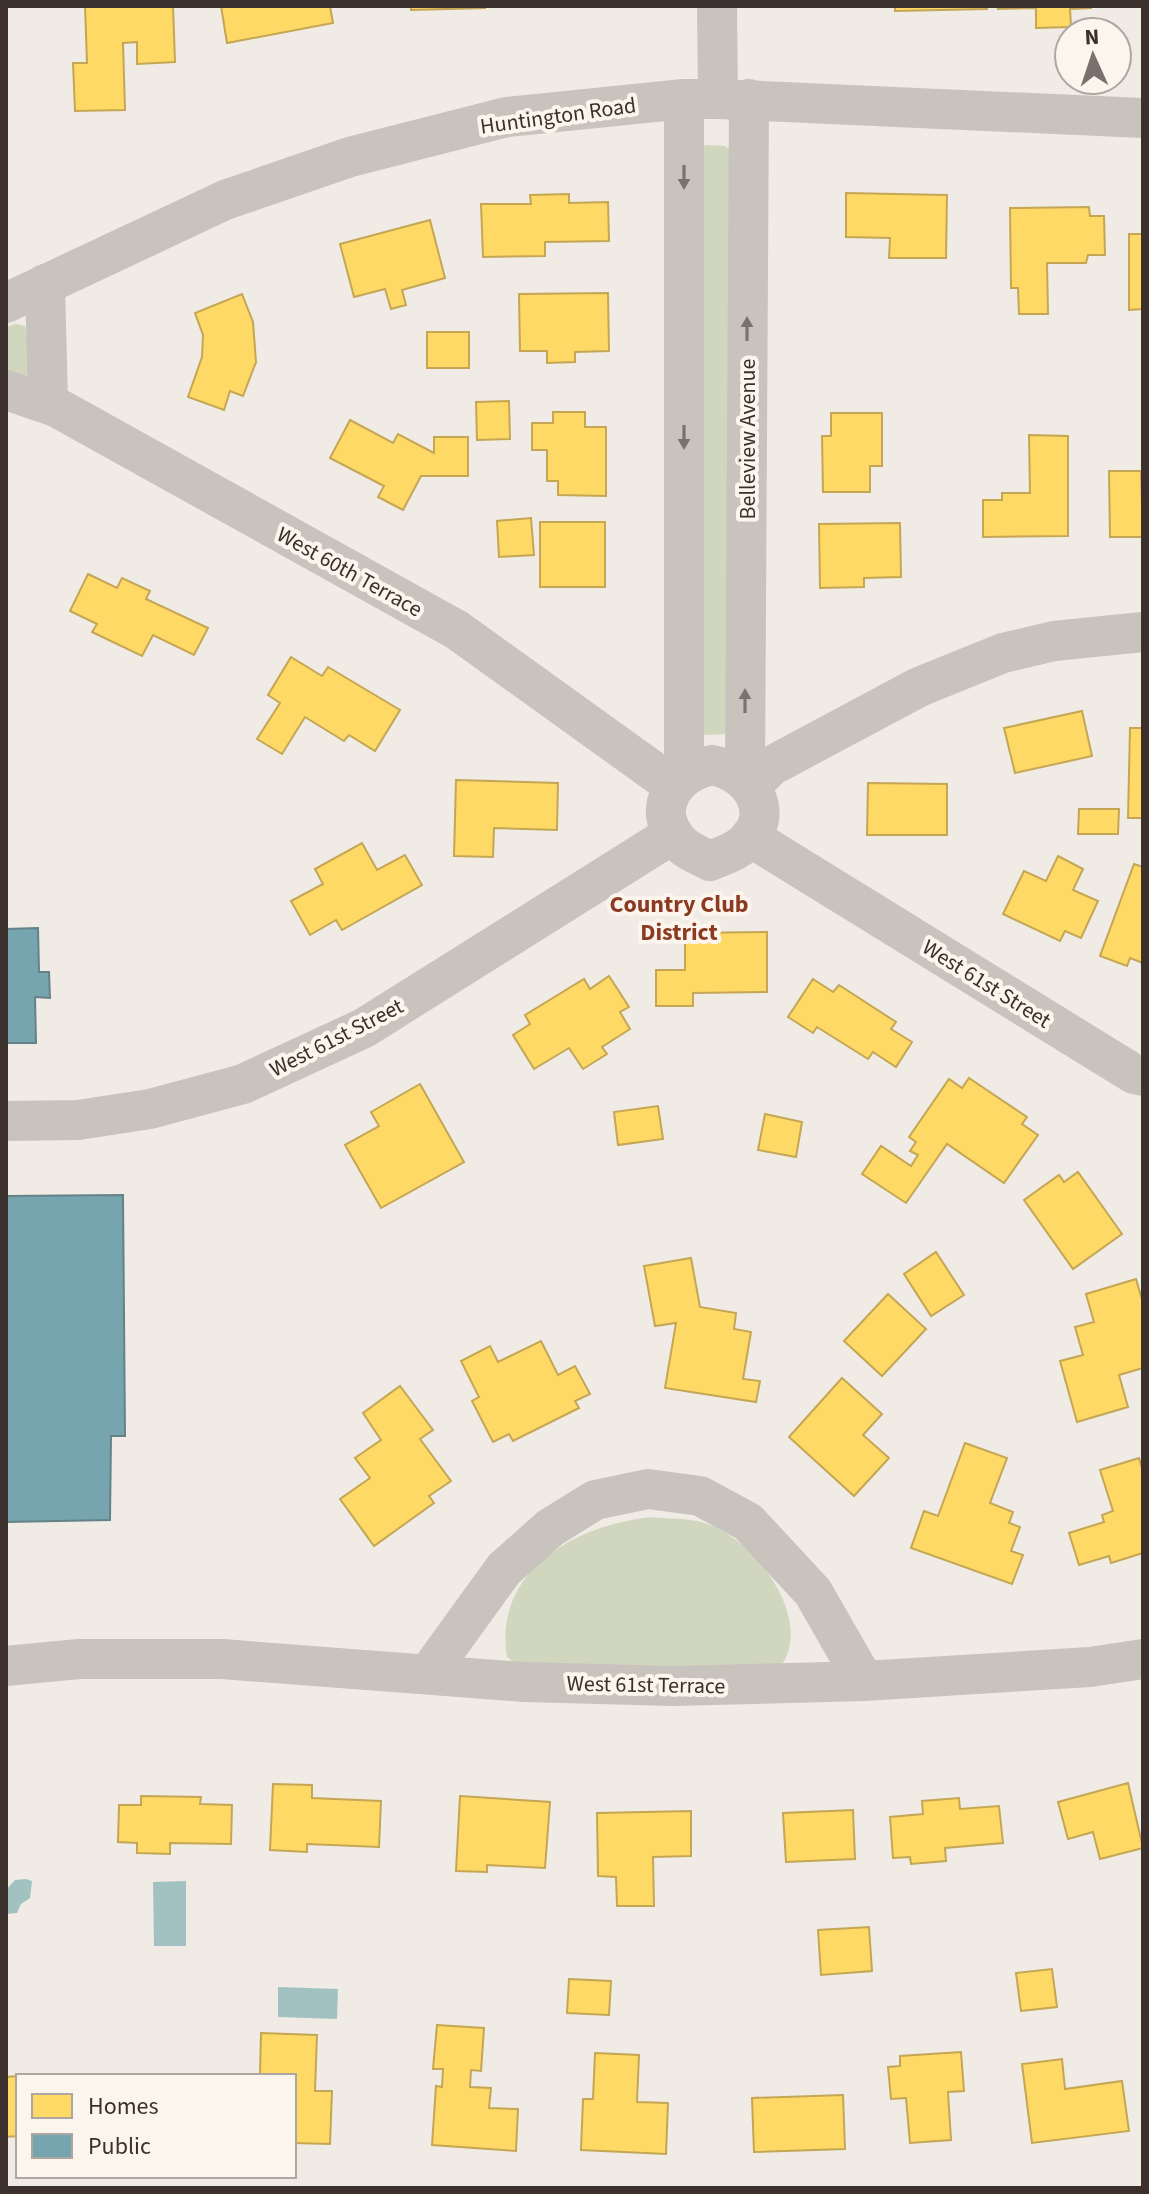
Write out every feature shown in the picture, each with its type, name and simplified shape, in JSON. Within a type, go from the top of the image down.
[{"type":"street","name":"Belleview Avenue","points":[[717,6],[717,99],[748,782]]},
{"type":"street","name":"Belleview Avenue","points":[[679,780],[717,99]]},
{"type":"street","name":"Huntington Road","points":[[6,303],[225,200],[350,157],[507,117],[717,99],[1143,118]]},
{"type":"street","points":[[45,284],[48,403]]},
{"type":"street","name":"West 60th Terrace","points":[[6,390],[48,403],[457,630],[679,780]]},
{"type":"street","points":[[748,782],[771,766],[919,687],[1003,653],[1054,641],[1143,632]]},
{"type":"street","points":[[712,765],[727,767],[748,782],[757,800],[758,815],[750,837],[733,852],[710,861],[689,850],[673,834],[666,814],[668,799],[679,780],[697,768],[712,765]]},
{"type":"street","name":"West 61st Street","points":[[6,1121],[78,1120],[150,1109],[243,1084],[364,1028],[673,834]]},
{"type":"street","name":"West 61st Street","points":[[750,837],[1140,1079]]},
{"type":"street","points":[[428,1674],[504,1569],[550,1528],[595,1500],[648,1489],[700,1496],[748,1522],[813,1592],[864,1681]]},
{"type":"street","name":"West 61st Terrace","points":[[6,1666],[79,1659],[222,1659],[524,1682],[674,1686],[864,1681],[1090,1667],[1143,1659]]},
{"type":"green space","points":[[706,145],[725,146],[732,151],[730,734],[703,735],[698,150]]},
{"type":"green space","points":[[16,324],[25,326],[28,340],[30,361],[25,381],[6,379],[6,327]]},
{"type":"green space","points":[[651,1517],[701,1522],[720,1529],[756,1559],[772,1579],[790,1622],[790,1643],[783,1663],[767,1668],[518,1666],[507,1657],[506,1626],[513,1600],[527,1577],[546,1557],[595,1530]]},
{"type":"water","points":[[15,1880],[32,1881],[30,1898],[21,1904],[17,1913],[6,1914],[6,1890]]},
{"type":"water","points":[[186,1881],[186,1946],[154,1946],[153,1882]]},
{"type":"water","points":[[278,1987],[338,1989],[337,2019],[278,2017]]},
{"type":"building: Homes","points":[[85,6],[173,6],[175,62],[137,64],[137,42],[123,43],[125,110],[75,111],[73,63],[87,63]]},
{"type":"building: Homes","points":[[221,6],[330,6],[333,23],[227,43]]},
{"type":"building: Homes","points":[[411,6],[485,6],[485,8],[411,10]]},
{"type":"building: Homes","points":[[895,6],[987,6],[987,9],[895,11]]},
{"type":"building: Homes","points":[[997,6],[1091,6],[1070,9],[1070,16],[1053,16],[1053,28],[1036,28],[1036,8],[998,9]]},
{"type":"building: Homes","points":[[846,193],[947,195],[946,258],[889,258],[890,238],[846,237]]},
{"type":"building: Homes","points":[[569,194],[569,203],[608,202],[609,241],[545,242],[545,256],[483,257],[481,204],[531,204],[530,195]]},
{"type":"building: Homes","points":[[1089,207],[1090,216],[1104,216],[1105,255],[1088,255],[1086,263],[1047,263],[1048,314],[1019,314],[1018,288],[1011,288],[1010,208]]},
{"type":"building: Homes","points":[[430,220],[445,278],[402,290],[406,305],[391,309],[385,289],[354,297],[340,244]]},
{"type":"building: Homes","points":[[1129,234],[1143,234],[1143,309],[1129,310]]},
{"type":"building: Homes","points":[[608,293],[609,351],[575,352],[575,362],[547,363],[547,351],[520,351],[519,294]]},
{"type":"building: Homes","points":[[242,294],[253,322],[256,362],[243,396],[230,391],[224,410],[188,397],[202,357],[203,335],[195,313]]},
{"type":"building: Homes","points":[[427,332],[469,332],[469,368],[427,368]]},
{"type":"building: Homes","points":[[509,401],[510,439],[477,440],[476,402]]},
{"type":"building: Homes","points":[[553,412],[585,412],[585,427],[606,427],[606,496],[558,495],[558,481],[547,481],[547,450],[532,450],[532,423],[553,423]]},
{"type":"building: Homes","points":[[831,413],[882,413],[882,466],[870,466],[870,492],[823,492],[822,436],[831,436]]},
{"type":"building: Homes","points":[[350,420],[393,443],[398,434],[434,453],[434,437],[468,437],[468,476],[421,476],[403,510],[378,497],[384,486],[330,458]]},
{"type":"building: Homes","points":[[1029,435],[1068,436],[1068,536],[983,537],[983,500],[1002,500],[1002,493],[1030,493]]},
{"type":"building: Homes","points":[[1109,471],[1141,471],[1143,537],[1110,537]]},
{"type":"building: Homes","points":[[531,518],[534,555],[499,557],[497,521]]},
{"type":"building: Homes","points":[[540,522],[605,522],[605,587],[540,587]]},
{"type":"building: Homes","points":[[900,523],[901,577],[864,578],[864,587],[820,588],[819,524]]},
{"type":"building: Homes","points":[[88,574],[117,588],[122,578],[150,591],[146,599],[208,628],[194,655],[153,635],[142,656],[92,632],[97,624],[70,611]]},
{"type":"building: Homes","points":[[291,657],[322,676],[328,667],[400,710],[375,751],[349,735],[344,741],[305,717],[282,754],[257,739],[280,703],[268,695]]},
{"type":"building: Homes","points":[[1082,711],[1092,756],[1015,773],[1004,728]]},
{"type":"building: Homes","points":[[1130,728],[1143,728],[1143,818],[1128,818]]},
{"type":"building: Homes","points":[[456,780],[558,783],[557,830],[494,828],[493,857],[454,856]]},
{"type":"building: Homes","points":[[868,783],[947,784],[947,835],[867,835]]},
{"type":"building: Homes","points":[[1079,809],[1119,809],[1118,834],[1078,834]]},
{"type":"building: Homes","points":[[362,843],[377,870],[405,855],[422,885],[342,930],[336,920],[310,935],[291,901],[323,884],[315,869]]},
{"type":"building: Homes","points":[[1058,856],[1083,869],[1073,890],[1098,901],[1081,938],[1065,931],[1060,941],[1003,914],[1024,871],[1046,881]]},
{"type":"building: Homes","points":[[1134,864],[1143,867],[1143,963],[1130,958],[1127,966],[1100,956]]},
{"type":"building: Homes","points":[[767,932],[767,992],[693,993],[693,1006],[656,1006],[656,970],[685,970],[685,933]]},
{"type":"building: Homes","points":[[609,976],[629,1007],[620,1012],[630,1029],[602,1047],[607,1054],[583,1069],[569,1048],[534,1069],[513,1035],[530,1024],[525,1015],[584,979],[590,989]]},
{"type":"building: Homes","points":[[813,979],[833,992],[839,985],[896,1022],[891,1029],[912,1042],[896,1067],[873,1052],[868,1059],[817,1027],[813,1033],[788,1017]]},
{"type":"building: Homes","points":[[969,1078],[1027,1117],[1022,1124],[1038,1135],[1004,1183],[947,1144],[906,1203],[862,1174],[881,1146],[911,1166],[918,1155],[910,1151],[916,1142],[909,1137],[949,1079],[962,1088]]},
{"type":"building: Homes","points":[[420,1084],[464,1162],[381,1208],[345,1145],[379,1126],[371,1112]]},
{"type":"building: Homes","points":[[658,1106],[663,1139],[618,1145],[614,1112]]},
{"type":"building: Homes","points":[[765,1114],[802,1122],[796,1157],[758,1150]]},
{"type":"building: Homes","points":[[1078,1172],[1122,1234],[1073,1269],[1024,1200],[1059,1175],[1064,1182]]},
{"type":"building: Homes","points":[[936,1252],[964,1295],[931,1316],[904,1274]]},
{"type":"building: Homes","points":[[691,1258],[700,1307],[736,1313],[734,1329],[751,1332],[743,1379],[760,1381],[756,1402],[665,1388],[676,1323],[655,1326],[644,1266]]},
{"type":"building: Homes","points":[[1136,1279],[1143,1303],[1143,1368],[1119,1375],[1128,1407],[1077,1422],[1060,1361],[1083,1355],[1075,1327],[1094,1322],[1086,1294]]},
{"type":"building: Homes","points":[[888,1294],[926,1329],[882,1376],[844,1341]]},
{"type":"building: Homes","points":[[541,1341],[558,1375],[575,1366],[590,1394],[575,1401],[579,1408],[513,1441],[509,1434],[493,1442],[472,1401],[479,1397],[461,1361],[490,1346],[498,1362]]},
{"type":"building: Homes","points":[[842,1378],[882,1414],[863,1435],[889,1458],[854,1496],[789,1437]]},
{"type":"building: Homes","points":[[400,1386],[433,1430],[420,1439],[451,1481],[429,1496],[434,1503],[374,1546],[340,1499],[370,1478],[355,1458],[381,1440],[363,1413]]},
{"type":"building: Homes","points":[[965,1443],[1007,1458],[990,1503],[1013,1512],[1009,1523],[1020,1527],[1011,1551],[1023,1555],[1012,1584],[911,1548],[924,1511],[938,1516]]},
{"type":"building: Homes","points":[[1139,1458],[1143,1472],[1143,1553],[1111,1563],[1109,1556],[1079,1565],[1069,1533],[1104,1522],[1102,1515],[1113,1511],[1100,1470]]},
{"type":"building: Homes","points":[[1128,1783],[1143,1848],[1100,1859],[1093,1832],[1068,1839],[1058,1802]]},
{"type":"building: Homes","points":[[273,1784],[312,1785],[312,1798],[381,1801],[379,1847],[307,1844],[307,1852],[270,1850]]},
{"type":"building: Homes","points":[[141,1796],[201,1797],[200,1804],[232,1805],[231,1844],[170,1843],[170,1854],[137,1853],[137,1843],[118,1842],[119,1805],[141,1805]]},
{"type":"building: Homes","points":[[460,1796],[550,1802],[545,1868],[487,1865],[487,1872],[456,1871]]},
{"type":"building: Homes","points":[[959,1798],[960,1809],[999,1806],[1003,1843],[945,1848],[946,1861],[911,1864],[910,1857],[893,1858],[890,1817],[923,1814],[922,1801]]},
{"type":"building: Homes","points":[[853,1810],[855,1859],[786,1862],[783,1813]]},
{"type":"building: Homes","points":[[691,1811],[691,1856],[653,1857],[654,1906],[617,1906],[616,1877],[598,1876],[597,1813]]},
{"type":"building: Homes","points":[[869,1927],[872,1971],[821,1975],[818,1930]]},
{"type":"building: Homes","points":[[1052,1969],[1057,2007],[1021,2011],[1016,1973]]},
{"type":"building: Homes","points":[[569,1979],[611,1981],[609,2015],[567,2013]]},
{"type":"building: Homes","points":[[437,2025],[484,2028],[481,2071],[471,2070],[470,2087],[491,2088],[489,2108],[518,2109],[516,2151],[432,2145],[436,2086],[442,2087],[443,2069],[433,2069]]},
{"type":"building: Homes","points":[[261,2033],[317,2035],[315,2091],[332,2091],[330,2144],[296,2143],[296,2074],[260,2074]]},
{"type":"building: Homes","points":[[961,2052],[964,2091],[948,2092],[951,2140],[910,2143],[906,2098],[891,2099],[888,2067],[900,2066],[900,2056]]},
{"type":"building: Homes","points":[[595,2053],[639,2055],[637,2102],[668,2103],[666,2154],[581,2150],[583,2099],[593,2099]]},
{"type":"building: Homes","points":[[1062,2059],[1065,2089],[1122,2081],[1129,2131],[1032,2143],[1022,2064]]},
{"type":"building: Homes","points":[[16,2076],[16,2136],[6,2137],[6,2077]]},
{"type":"building: Homes","points":[[843,2095],[845,2149],[754,2152],[752,2098]]},
{"type":"building: Public","points":[[38,928],[39,972],[49,972],[50,998],[35,997],[36,1043],[6,1043],[6,929]]},
{"type":"building: Public","points":[[123,1195],[125,1436],[111,1436],[110,1520],[6,1522],[6,1196]]},
{"type":"district","name":"Country Club District","points":[[679,918]]}]
